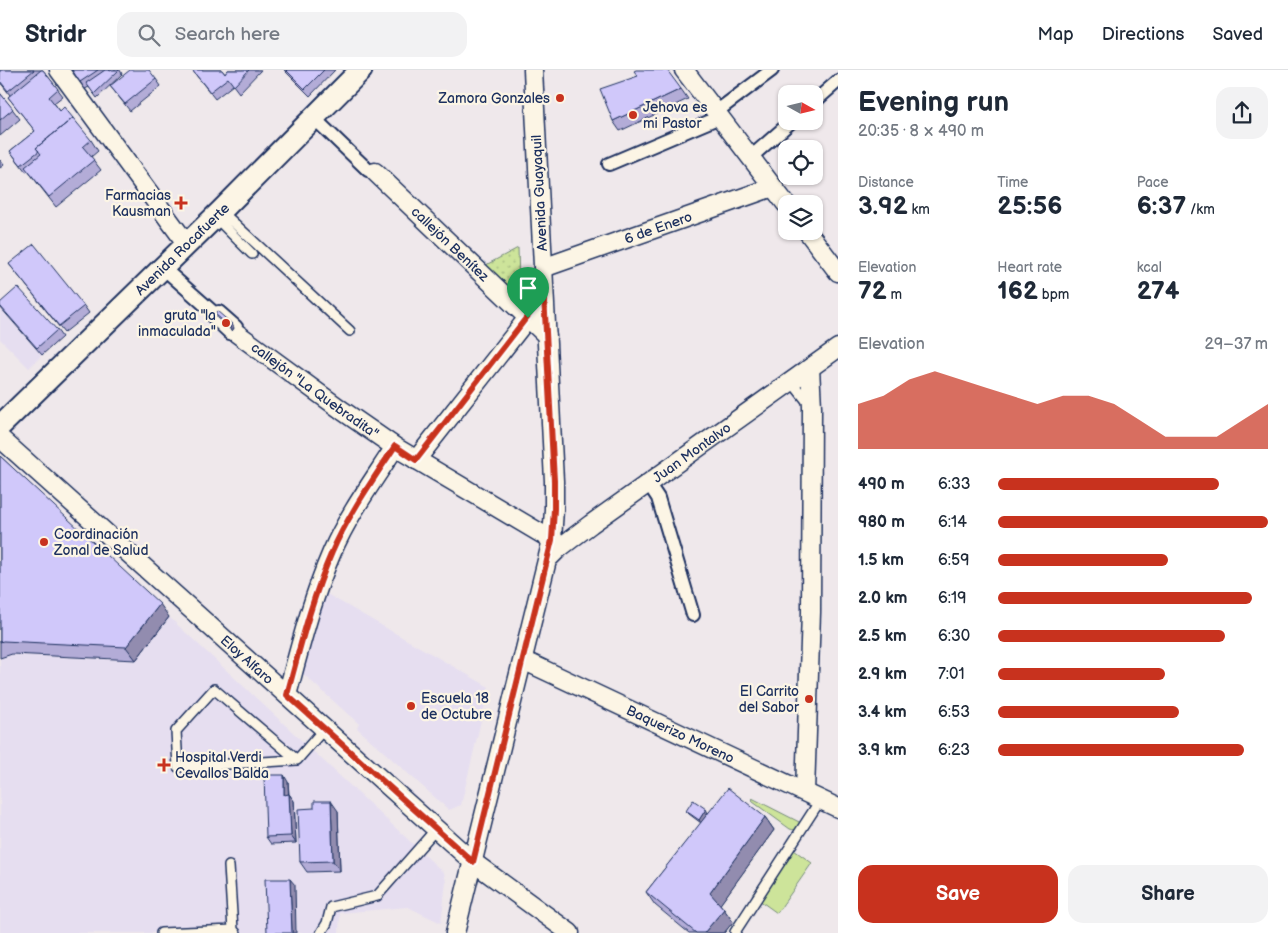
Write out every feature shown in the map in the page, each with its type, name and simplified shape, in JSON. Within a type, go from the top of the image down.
[{"type":"street","points":[[59,70],[186,243]]},
{"type":"street","name":"Avenida Rocafuerte","points":[[0,426],[186,243],[218,214],[361,70]]},
{"type":"street","name":"Avenida Guayaquil","points":[[455,933],[552,540],[554,488],[533,70]]},
{"type":"street","points":[[684,70],[780,195]]},
{"type":"street","points":[[609,164],[718,114],[772,70]]},
{"type":"street","points":[[823,94],[838,81]]},
{"type":"street","name":"callejón Benítez","points":[[316,115],[373,165],[375,172],[546,336]]},
{"type":"street","points":[[751,157],[782,130]]},
{"type":"street","name":"6 de Enero","points":[[543,268],[774,187]]},
{"type":"street","points":[[814,240],[838,272]]},
{"type":"street","name":"callejón \"La Quebradita\"","points":[[162,267],[214,313],[219,312],[236,327],[235,332],[342,411],[395,446]]},
{"type":"street","points":[[416,460],[544,295]]},
{"type":"street","name":"Juan Montalvo","points":[[548,559],[558,549],[648,483],[838,348]]},
{"type":"street","points":[[805,792],[812,612],[812,407],[810,368]]},
{"type":"street","name":"Eloy Alfaro","points":[[0,438],[473,862],[570,933]]},
{"type":"street","points":[[287,695],[314,600],[333,550],[367,490],[395,446],[552,540]]},
{"type":"street","points":[[648,483],[658,498],[693,615]]},
{"type":"street","name":"Baquerizo Moreno","points":[[523,660],[838,808]]},
{"type":"lane","points":[[218,214],[252,254]]},
{"type":"lane","points":[[218,214],[350,331]]},
{"type":"lane","points":[[791,382],[812,407]]},
{"type":"lane","points":[[296,760],[214,689],[176,730],[178,767],[296,760],[324,729]]},
{"type":"lane","points":[[735,932],[821,799]]},
{"type":"lane","points":[[321,933],[327,923],[331,907],[376,896],[436,829]]},
{"type":"lane","points":[[161,933],[234,931],[229,866]]},
{"type":"shaded area","points":[[0,308],[42,355],[29,368],[0,339]]},
{"type":"shaded area","name":"Escuela 18 de Octubre","points":[[325,593],[489,687],[461,805],[449,810],[357,728],[359,724],[302,673]]},
{"type":"shaded area","name":"Hospital Verdi Cevallos Balda","points":[[169,617],[444,873],[446,882],[441,923],[408,907],[340,913],[339,933],[0,933],[0,658],[12,654],[136,660]]},
{"type":"green space","points":[[518,248],[519,282],[517,286],[510,288],[484,266]]},
{"type":"green space","points":[[752,798],[803,824],[798,829],[790,829],[753,802]]},
{"type":"green space","points":[[787,845],[812,863],[777,913],[752,895]]},
{"type":"building","points":[[0,70],[34,70],[8,91],[0,81]]},
{"type":"building","points":[[41,70],[58,89],[49,97],[60,111],[64,107],[73,118],[36,148],[39,151],[21,165],[10,151],[35,131],[8,97]]},
{"type":"building","points":[[72,70],[98,70],[80,82]]},
{"type":"building","points":[[105,70],[119,70],[94,94],[86,83]]},
{"type":"building","points":[[130,70],[149,70],[156,79],[125,104],[110,86]]},
{"type":"building","points":[[192,70],[222,70],[225,74],[228,70],[249,70],[234,86],[228,78],[210,92]]},
{"type":"building","points":[[286,70],[324,70],[305,89]]},
{"type":"building","name":"Jehova es mi Pastor","points":[[667,70],[681,89],[613,121],[600,89],[638,76],[634,71]]},
{"type":"building","points":[[0,93],[13,109],[0,120]]},
{"type":"building","points":[[73,118],[91,140],[83,147],[94,160],[49,197],[25,167],[41,154],[36,148]]},
{"type":"building","points":[[34,244],[84,306],[59,326],[9,264]]},
{"type":"building","points":[[18,287],[57,330],[37,348],[0,306],[0,303]]},
{"type":"building","points":[[217,311],[232,324],[230,327],[215,314]]},
{"type":"building","name":"Coordinación Zonal de Salud","points":[[0,456],[160,604],[126,647],[0,642]]},
{"type":"building","points":[[264,775],[284,775],[284,795],[289,794],[291,836],[266,837]]},
{"type":"building","points":[[728,788],[765,817],[710,893],[724,909],[704,933],[696,933],[646,892]]},
{"type":"building","points":[[693,800],[706,809],[699,820],[686,811]]},
{"type":"building","points":[[314,801],[331,801],[333,861],[300,862],[298,809],[314,808]]},
{"type":"building","points":[[265,879],[290,879],[292,933],[267,933]]},
{"type":"place","name":"Zamora Gonzales","points":[[560,98]]},
{"type":"place","name":"Jehova es mi Pastor","points":[[633,115]]},
{"type":"place","name":"Farmacias Kausman","points":[[181,203]]},
{"type":"place","name":"gruta \"la inmaculada\"","points":[[226,323]]},
{"type":"place","name":"Coordinación Zonal de Salud","points":[[44,542]]},
{"type":"place","name":"El Carrito del Sabor","points":[[809,699]]},
{"type":"place","name":"Escuela 18 de Octubre","points":[[411,706]]},
{"type":"place","name":"Hospital Verdi Cevallos Balda","points":[[164,765]]},
{"type":"route","points":[[544,295],[554,481],[552,540],[473,862],[287,695],[314,600],[333,550],[367,490],[395,446],[416,460],[528,318],[544,295]]}]
